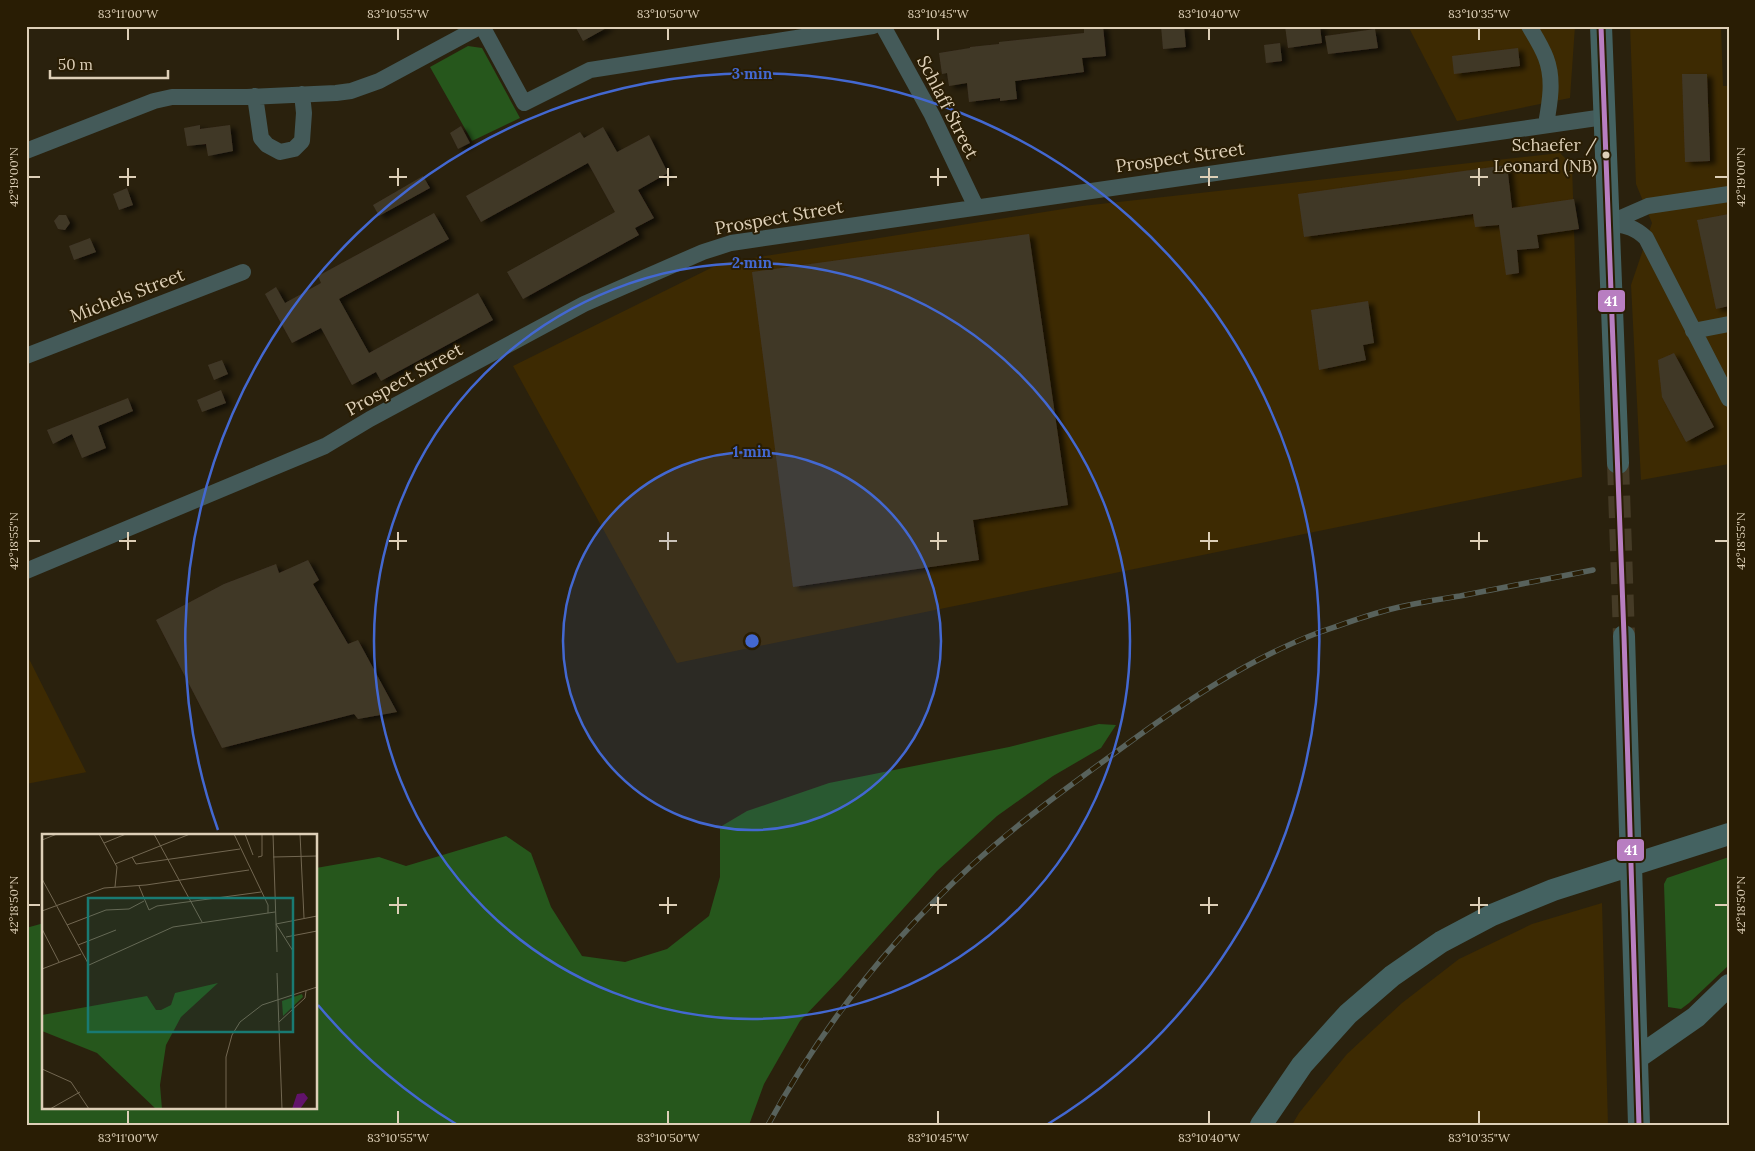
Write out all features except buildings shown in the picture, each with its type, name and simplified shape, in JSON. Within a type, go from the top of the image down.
[{"type":"main road","points":[[1601,26],[1618,463]]},
{"type":"main road","points":[[1624,636],[1639,1125]]},
{"type":"main road","points":[[1261,1125],[1302,1065],[1348,1014],[1392,976],[1440,942],[1492,915],[1573,884],[1729,834]]},
{"type":"main road","points":[[1637,1058],[1696,1016],[1729,985]]},
{"type":"street","points":[[26,151],[154,101],[172,97],[336,94],[366,87],[482,26],[524,103],[590,70],[873,26]]},
{"type":"street","name":"Schlaff Street","points":[[883,26],[932,115],[976,207]]},
{"type":"street","points":[[1529,26],[1546,56],[1548,66],[1551,91],[1546,124]]},
{"type":"street","points":[[256,96],[261,138],[267,145],[280,152],[294,149],[302,141],[304,113],[302,94]]},
{"type":"street","name":"Prospect Street","points":[[26,571],[325,446],[370,419],[584,304],[702,252],[731,243],[1604,117]]},
{"type":"street","points":[[1609,223],[1648,206],[1729,194]]},
{"type":"street","points":[[1609,223],[1637,229],[1646,238],[1729,399]]},
{"type":"street","name":"Michels Street","points":[[26,356],[243,272]]},
{"type":"street","points":[[1693,331],[1729,324]]},
{"type":"shaded area","points":[[1408,26],[1575,26],[1570,98],[1457,121]]},
{"type":"shaded area","points":[[1630,26],[1721,26],[1723,86],[1729,86],[1729,464],[1641,480],[1631,285],[1652,223],[1636,184]]},
{"type":"shaded area","points":[[1560,153],[1572,165],[1582,477],[677,663],[513,366],[721,263],[1082,206]]},
{"type":"shaded area","points":[[26,653],[86,772],[87,772],[26,784]]},
{"type":"shaded area","points":[[1602,903],[1608,1125],[1292,1125],[1299,1113],[1347,1054],[1402,1003],[1459,959],[1532,924]]},
{"type":"green space","points":[[468,46],[482,48],[520,118],[472,141],[430,67]]},
{"type":"green space","points":[[1099,724],[1116,725],[1101,748],[1053,776],[997,816],[937,871],[800,1021],[764,1084],[749,1125],[26,1125],[26,928],[42,924],[42,1108],[318,1108],[318,868],[379,857],[406,866],[506,836],[531,853],[551,907],[582,956],[625,962],[667,949],[709,916],[720,877],[720,827],[747,811],[829,783],[1009,747]]},
{"type":"green space","points":[[1729,857],[1729,965],[1681,1009],[1668,1007],[1664,884],[1667,878]]},
{"type":"tunnel","points":[[1618,463],[1624,636]]},
{"type":"railway","points":[[768,1125],[811,1054],[859,986],[913,923],[942,893],[989,849],[1081,777],[1166,716],[1216,684],[1267,655],[1320,632],[1352,621],[1412,604],[1593,570]]},
{"type":"transit line","name":"41","points":[[1601,26],[1624,636],[1639,1125]]},
{"type":"place","name":"Schaefer / Leonard (NB)","points":[[1606,155]]}]
